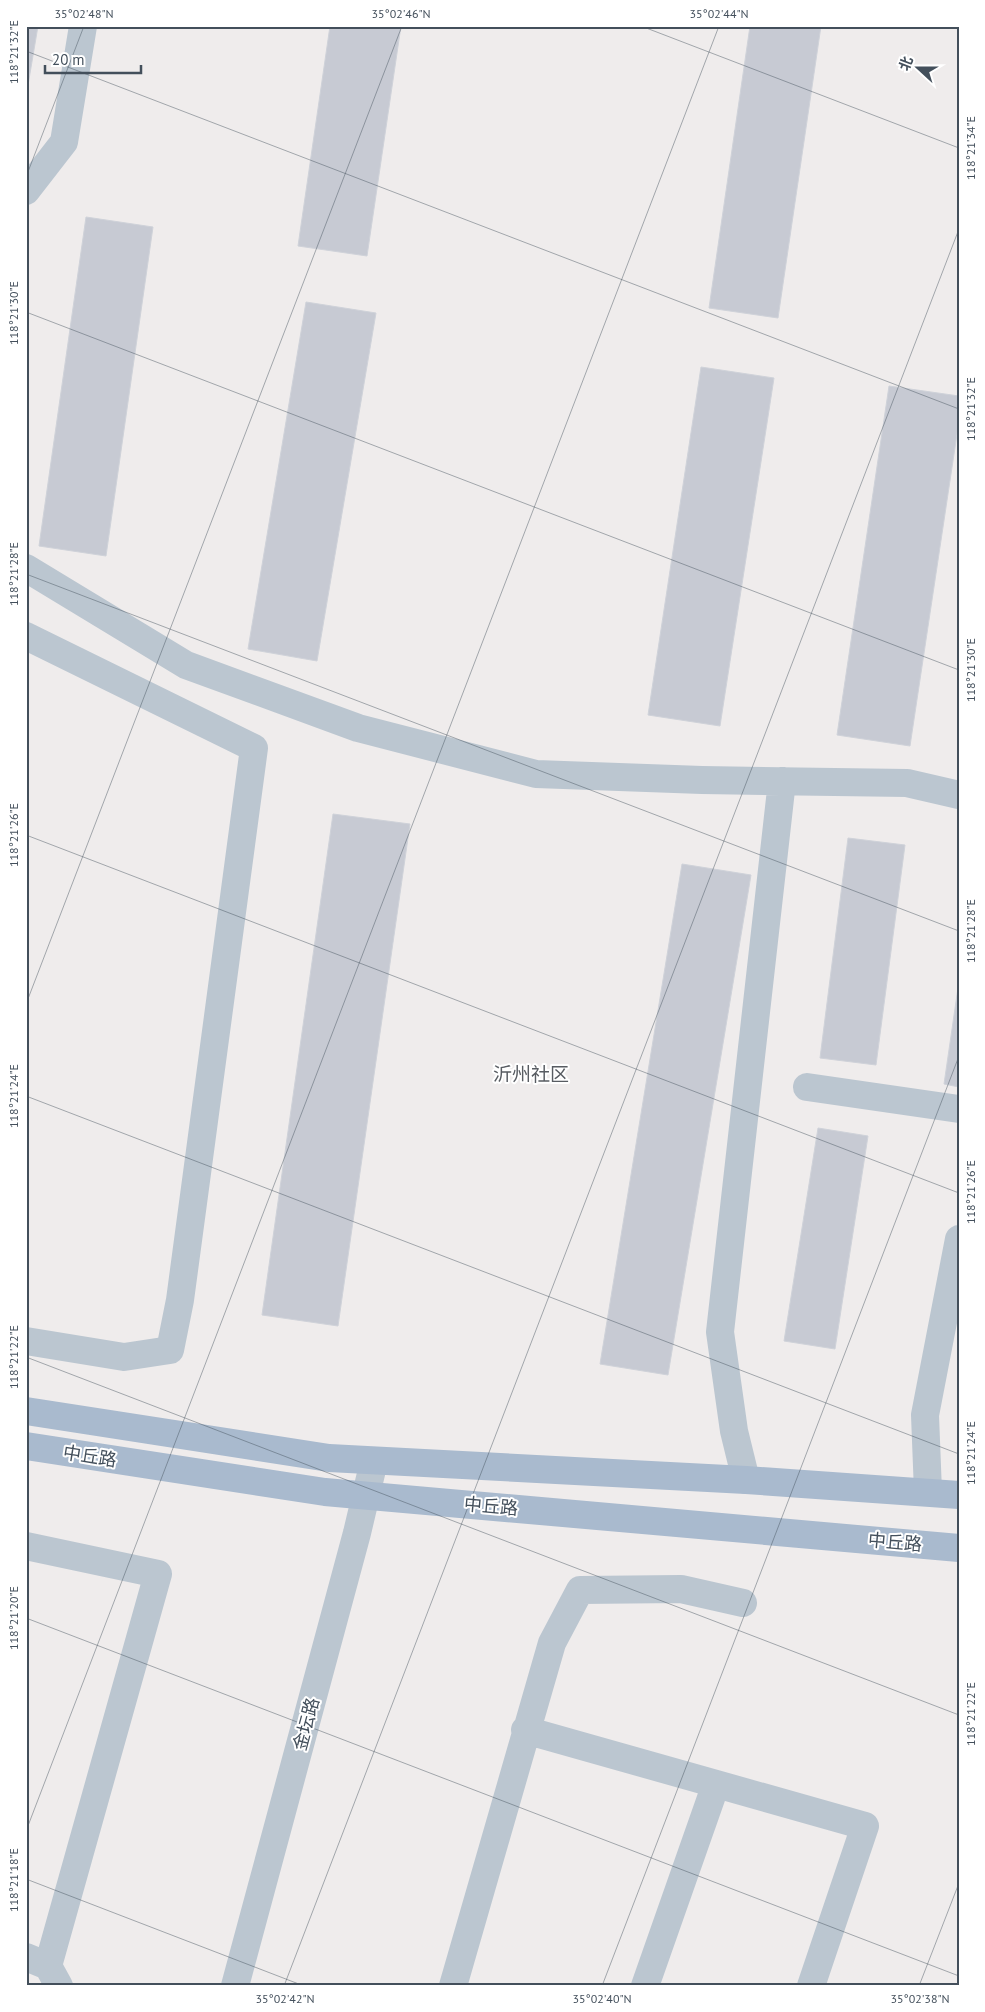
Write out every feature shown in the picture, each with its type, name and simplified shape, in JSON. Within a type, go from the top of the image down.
[{"type":"main road","name":"中丘路","points":[[26,1411],[328,1458],[746,1480],[959,1495]]},
{"type":"main road","name":"中丘路","points":[[26,1446],[315,1491],[959,1548]]},
{"type":"street","points":[[26,191],[64,142],[83,26]]},
{"type":"street","points":[[26,568],[186,665],[358,728],[536,774],[907,783],[959,795]]},
{"type":"street","points":[[26,636],[254,748],[180,1300],[170,1350],[124,1357],[26,1341]]},
{"type":"street","points":[[746,1480],[734,1431],[720,1332],[782,781]]},
{"type":"street","points":[[807,1087],[959,1109]]},
{"type":"street","points":[[928,1492],[925,1415],[959,1239]]},
{"type":"street","name":"金坛路","points":[[235,1986],[367,1495],[374,1461]]},
{"type":"street","points":[[26,1546],[158,1574],[44,1970]]},
{"type":"street","points":[[453,1986],[552,1643],[580,1590],[681,1589],[743,1603]]},
{"type":"street","points":[[526,1730],[865,1826],[811,1986]]},
{"type":"street","points":[[645,1986],[716,1784]]},
{"type":"building","points":[[26,26],[38,26],[26,97]]},
{"type":"building","points":[[330,26],[401,26],[367,256],[298,246]]},
{"type":"building","points":[[750,26],[821,26],[778,318],[709,308]]},
{"type":"building","points":[[86,217],[153,227],[106,556],[39,546]]},
{"type":"building","points":[[306,302],[376,313],[317,661],[248,649]]},
{"type":"building","points":[[701,367],[774,378],[720,726],[648,715]]},
{"type":"building","points":[[889,386],[959,396],[959,421],[910,746],[837,735]]},
{"type":"building","points":[[333,814],[410,824],[338,1326],[262,1315]]},
{"type":"building","points":[[848,838],[905,845],[876,1065],[820,1058]]},
{"type":"building","points":[[682,864],[751,875],[668,1375],[600,1364]]},
{"type":"building","points":[[959,981],[959,1087],[944,1084]]},
{"type":"building","points":[[818,1128],[868,1136],[835,1349],[784,1341]]},
{"type":"district","name":"沂州社区","points":[[531,1074]]}]
